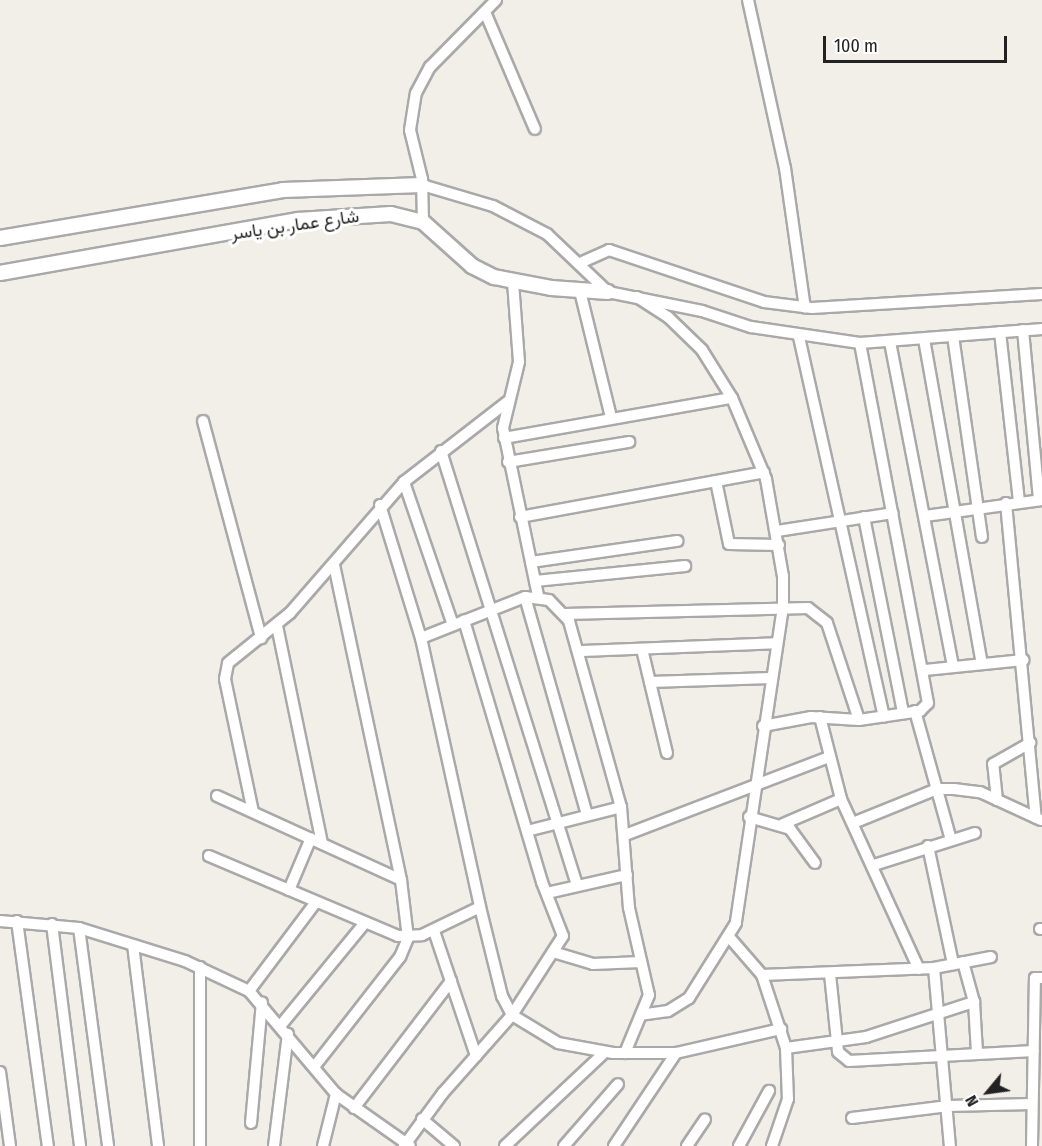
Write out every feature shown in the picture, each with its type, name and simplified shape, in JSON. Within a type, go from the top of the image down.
[{"type":"street","points":[[423,215],[422,188],[410,130],[416,93],[430,67],[496,0]]},
{"type":"street","points":[[748,0],[785,168],[805,308]]},
{"type":"street","points":[[485,12],[535,129]]},
{"type":"street","points":[[422,188],[502,210],[548,234],[608,292],[799,337],[860,343],[1042,329]]},
{"type":"street","name":"شارع عمار بن ياسر","points":[[0,238],[283,190],[422,188]]},
{"type":"street","name":"شارع عمار بن ياسر","points":[[0,273],[298,220],[391,214],[423,215],[472,266],[513,282],[580,291],[608,292]]},
{"type":"street","points":[[580,263],[609,250],[764,302],[805,308],[1042,294]]},
{"type":"street","points":[[513,282],[519,362],[507,402],[504,438],[538,596]]},
{"type":"street","points":[[580,291],[611,417]]},
{"type":"street","points":[[637,297],[668,317],[702,350],[732,398],[764,472],[779,545],[783,607],[749,817],[736,923],[730,938],[689,998],[668,1011],[641,1015]]},
{"type":"street","points":[[925,516],[955,510],[1040,500],[1023,330]]},
{"type":"street","points":[[1000,332],[1019,502]]},
{"type":"street","points":[[953,336],[982,537]]},
{"type":"street","points":[[799,337],[884,717]]},
{"type":"street","points":[[924,339],[982,664]]},
{"type":"street","points":[[890,342],[953,667]]},
{"type":"street","points":[[763,726],[820,717],[858,720],[884,717],[915,711],[928,703],[924,670],[860,343]]},
{"type":"street","points":[[504,438],[611,417],[732,398]]},
{"type":"street","points":[[253,812],[225,679],[233,656],[277,626],[334,564],[380,505],[404,482],[507,402]]},
{"type":"street","points":[[203,421],[261,638]]},
{"type":"street","points":[[508,462],[629,442]]},
{"type":"street","points":[[441,451],[493,609],[555,822],[577,885]]},
{"type":"street","points":[[520,517],[764,472]]},
{"type":"street","points":[[716,481],[729,544],[779,545]]},
{"type":"street","points":[[404,482],[453,625]]},
{"type":"street","points":[[1006,503],[1039,819]]},
{"type":"street","points":[[380,505],[421,638],[480,908],[502,996],[512,1015],[558,1043],[605,1052],[676,1053],[781,1029]]},
{"type":"street","points":[[777,531],[892,513]]},
{"type":"street","points":[[864,517],[903,713]]},
{"type":"street","points":[[531,562],[677,541]]},
{"type":"street","points":[[314,1067],[400,957],[408,938],[401,880],[334,564]]},
{"type":"street","points":[[535,581],[685,566]]},
{"type":"street","points":[[421,638],[525,597],[538,596],[565,614],[581,651],[621,807],[627,875],[648,995],[626,1053]]},
{"type":"street","points":[[525,597],[587,814]]},
{"type":"street","points":[[565,614],[808,608],[827,623],[858,720]]},
{"type":"street","points":[[0,921],[80,928],[200,967],[249,992],[262,1002],[336,1094],[407,1145],[422,1119],[512,1015],[562,936],[527,831],[464,620]]},
{"type":"street","points":[[277,626],[322,843]]},
{"type":"street","points":[[581,651],[777,643]]},
{"type":"street","points":[[642,649],[666,753]]},
{"type":"street","points":[[924,670],[1023,660]]},
{"type":"street","points":[[650,682],[771,678]]},
{"type":"street","points":[[915,711],[951,840]]},
{"type":"street","points":[[820,717],[827,758],[841,799],[874,865],[919,969]]},
{"type":"street","points":[[997,800],[993,764],[1030,743]]},
{"type":"street","points":[[625,835],[755,788],[827,758]]},
{"type":"street","points":[[853,823],[937,789],[969,789],[1039,819]]},
{"type":"street","points":[[217,796],[401,880]]},
{"type":"street","points":[[749,817],[783,824],[841,799]]},
{"type":"street","points":[[527,831],[621,807]]},
{"type":"street","points":[[783,824],[815,863]]},
{"type":"street","points":[[874,865],[928,846],[975,833]]},
{"type":"street","points":[[289,890],[311,838]]},
{"type":"street","points":[[928,846],[958,963],[974,1002],[977,1053]]},
{"type":"street","points":[[209,856],[364,924],[408,938],[434,931],[480,908]]},
{"type":"street","points":[[547,893],[627,875]]},
{"type":"street","points":[[249,992],[316,902]]},
{"type":"street","points":[[17,921],[48,1146]]},
{"type":"street","points":[[52,924],[80,1146]]},
{"type":"street","points":[[274,1146],[285,1030],[364,924]]},
{"type":"street","points":[[80,928],[108,1146]]},
{"type":"street","points":[[434,931],[476,1056]]},
{"type":"street","points":[[730,938],[762,975],[786,1048],[788,1099],[772,1146]]},
{"type":"street","points":[[132,945],[158,1146]]},
{"type":"street","points":[[554,952],[593,964],[641,962]]},
{"type":"street","points":[[762,975],[934,968],[991,957]]},
{"type":"street","points":[[200,967],[200,1146]]},
{"type":"street","points":[[934,968],[940,1013],[950,1146]]},
{"type":"street","points":[[830,974],[838,1052],[849,1061],[942,1053],[1034,1051]]},
{"type":"street","points":[[1032,1146],[1035,978],[1042,978]]},
{"type":"street","points":[[354,1108],[451,981]]},
{"type":"street","points":[[251,1123],[262,1002]]},
{"type":"street","points":[[786,1048],[879,1034],[974,1002]]},
{"type":"street","points":[[505,1146],[605,1052]]},
{"type":"street","points":[[614,1146],[676,1053]]},
{"type":"street","points":[[0,1072],[9,1146]]},
{"type":"street","points":[[564,1146],[618,1084]]},
{"type":"street","points":[[739,1146],[769,1091]]},
{"type":"street","points":[[323,1146],[336,1094]]},
{"type":"street","points":[[852,1118],[948,1106],[1032,1104]]},
{"type":"street","points":[[422,1119],[454,1146]]},
{"type":"street","points":[[687,1146],[705,1119]]}]
